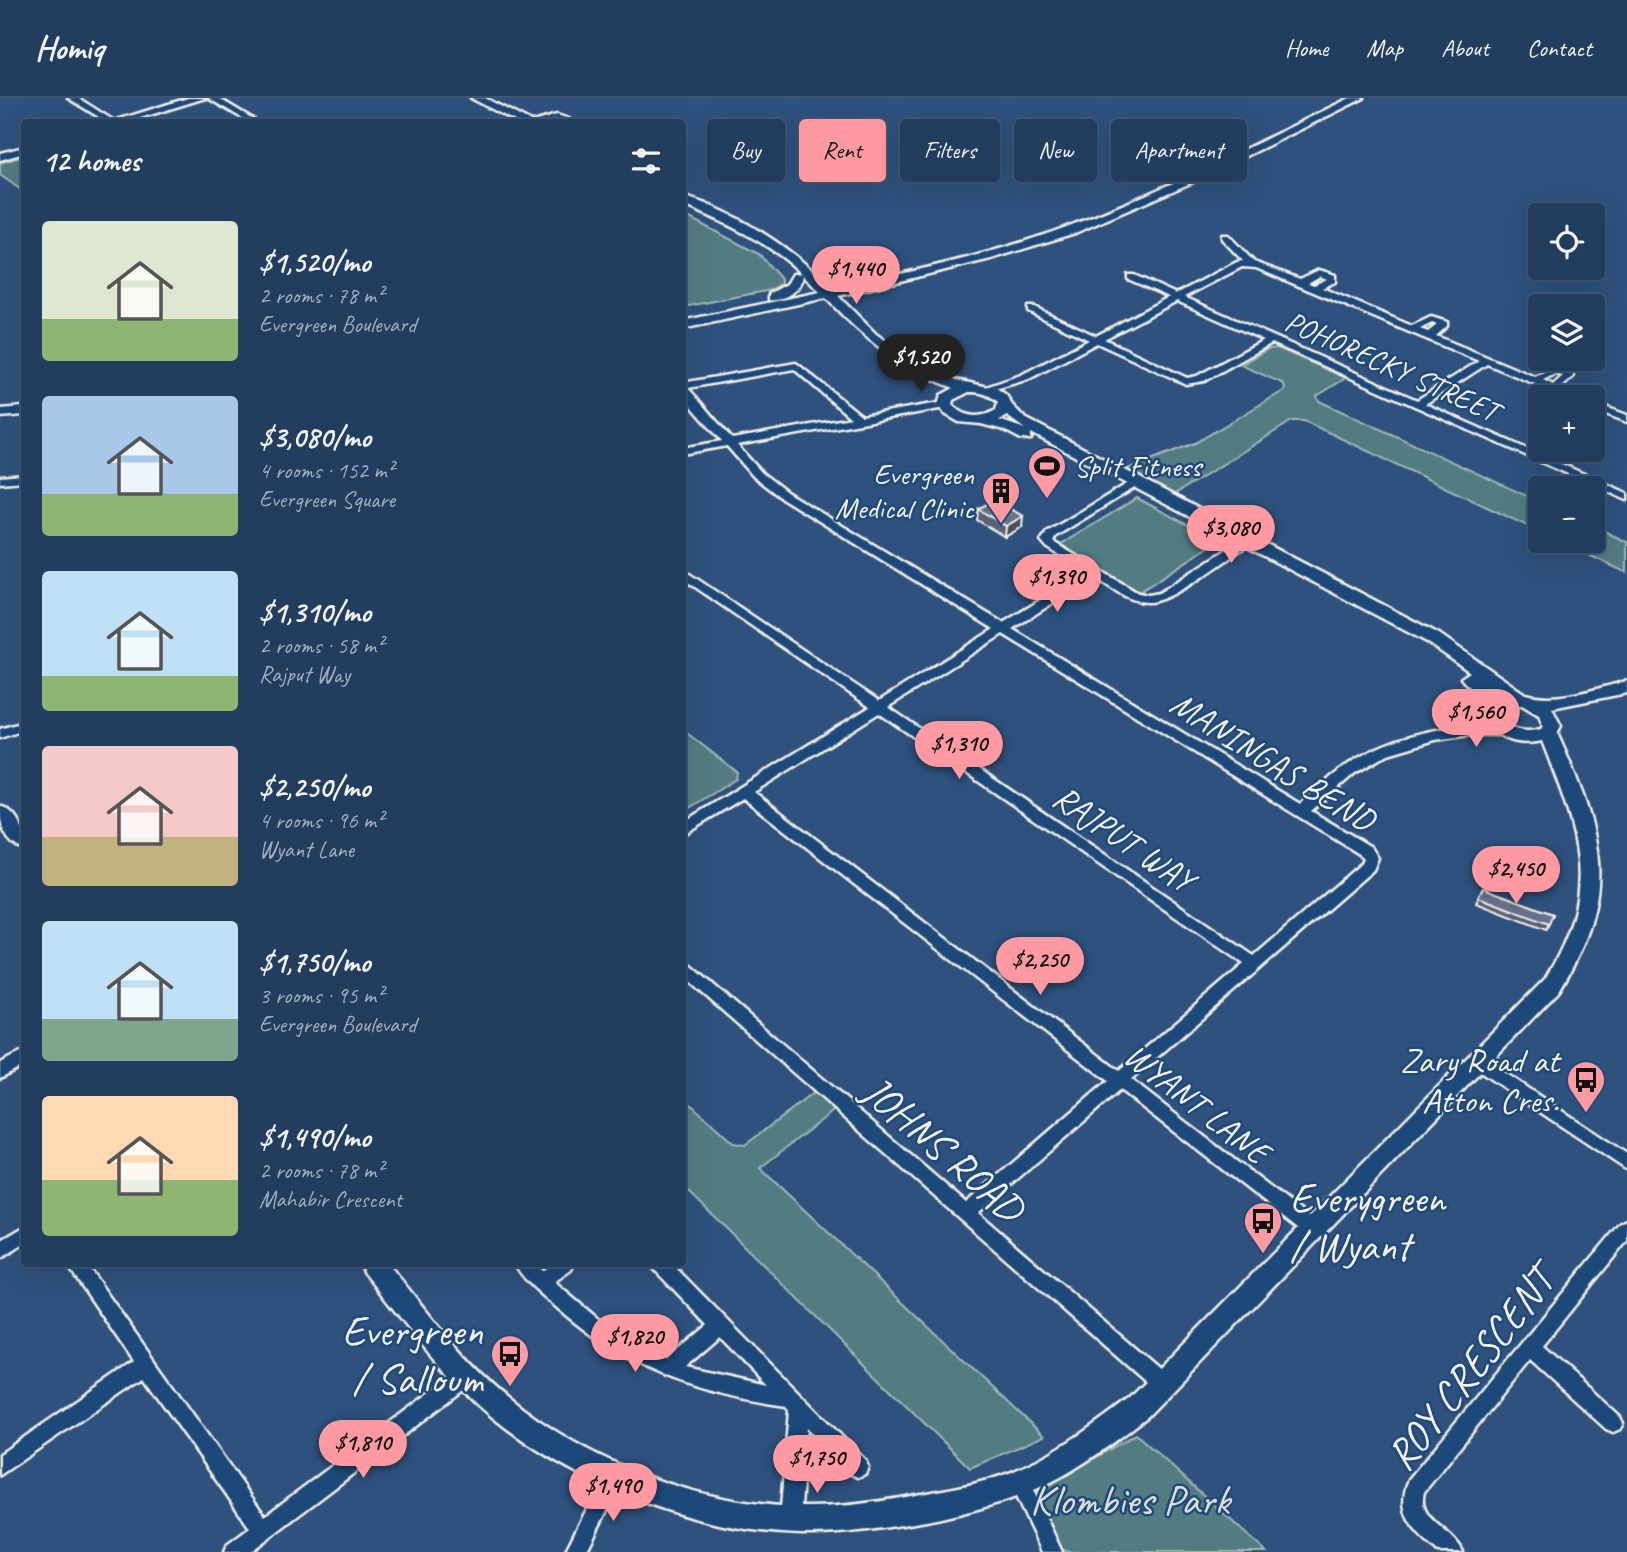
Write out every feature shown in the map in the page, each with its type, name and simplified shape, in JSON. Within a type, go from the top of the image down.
[{"type":"street","points":[[72,98],[106,119]]},
{"type":"street","points":[[127,119],[200,98]]},
{"type":"street","points":[[212,98],[249,119]]},
{"type":"street","points":[[476,98],[519,119]]},
{"type":"street","points":[[686,208],[762,247],[801,273],[836,278],[876,279],[1022,238],[1101,209],[1340,98]]},
{"type":"street","points":[[686,324],[1030,243],[1112,214],[1359,98]]},
{"type":"street","points":[[548,119],[563,119]]},
{"type":"street","points":[[2,155],[21,151]]},
{"type":"street","points":[[686,201],[772,243],[872,351],[940,391],[948,406]]},
{"type":"street","points":[[1225,237],[1250,263],[1544,385]]},
{"type":"street","points":[[686,316],[773,302],[810,306],[843,317],[900,358],[926,373],[965,388],[985,389],[1026,377],[1240,264],[1250,263]]},
{"type":"street","points":[[773,302],[792,287],[801,273]]},
{"type":"street","points":[[1300,283],[1319,274],[1332,277],[1332,280],[1314,289]]},
{"type":"street","name":"POHORECKY STREET","points":[[1131,277],[1627,497]]},
{"type":"street","points":[[843,317],[850,298],[876,279]]},
{"type":"street","points":[[1031,309],[1179,379],[1193,382],[1271,340]]},
{"type":"street","points":[[1411,330],[1431,320],[1444,324],[1428,337]]},
{"type":"street","points":[[1418,404],[1485,360]]},
{"type":"street","points":[[686,386],[796,366],[862,421]]},
{"type":"street","points":[[1535,381],[1554,370],[1568,374],[1569,377],[1559,385]]},
{"type":"street","points":[[981,420],[998,416],[1026,377]]},
{"type":"street","points":[[948,406],[965,388]]},
{"type":"street","points":[[985,389],[998,395],[1020,421],[1131,486]]},
{"type":"street","name":"MANINGAS BEND","points":[[686,392],[758,475],[784,495],[1366,851],[1371,858],[1368,866],[966,1213]]},
{"type":"street","points":[[0,404],[21,403]]},
{"type":"street","points":[[376,1267],[467,1376],[518,1421],[585,1462],[615,1475],[679,1500],[750,1515],[790,1520],[880,1516],[964,1500],[1019,1482],[1119,1423],[1139,1407],[1552,985],[1568,961],[1587,915],[1590,863],[1586,832],[1565,776],[1550,729],[1548,713],[1433,638],[1009,427],[981,420],[948,406],[686,450]]},
{"type":"street","points":[[1605,410],[1627,419]]},
{"type":"street","points":[[0,413],[21,411]]},
{"type":"street","points":[[0,480],[21,478]]},
{"type":"street","points":[[1131,486],[1048,538],[1052,548],[1134,596],[1156,599],[1242,544]]},
{"type":"street","points":[[1242,544],[1430,650],[1483,688],[1491,698],[1491,710],[1497,726],[1540,748],[1565,776]]},
{"type":"street","points":[[686,828],[1094,572]]},
{"type":"street","name":"RAJPUT WAY","points":[[686,575],[1254,963]]},
{"type":"street","points":[[1300,812],[1367,759],[1412,741],[1447,734],[1478,722],[1502,700],[1561,702],[1627,687]]},
{"type":"street","points":[[1447,734],[1513,734],[1531,738],[1550,729],[1570,714],[1627,700]]},
{"type":"street","points":[[0,734],[21,727]]},
{"type":"street","points":[[0,742],[21,728]]},
{"type":"street","name":"WYANT LANE","points":[[745,792],[1313,1230]]},
{"type":"street","points":[[0,813],[21,838]]},
{"type":"street","name":"JOHNS ROAD","points":[[686,969],[1161,1383]]},
{"type":"street","points":[[0,1071],[21,1059]]},
{"type":"street","points":[[1477,1061],[1627,1163]]},
{"type":"street","name":"ROY CRESCENT","points":[[1453,1552],[1418,1519],[1412,1507],[1411,1495],[1627,1228]]},
{"type":"street","points":[[0,1251],[21,1237]]},
{"type":"street","points":[[78,1267],[263,1530]]},
{"type":"street","points":[[527,1267],[570,1309],[614,1341],[669,1369],[683,1376],[795,1403]]},
{"type":"street","points":[[541,1282],[561,1267]]},
{"type":"street","points":[[664,1267],[858,1467]]},
{"type":"street","points":[[669,1369],[721,1325]]},
{"type":"street","points":[[1530,1348],[1613,1423]]},
{"type":"street","points":[[0,1465],[146,1364]]},
{"type":"street","points":[[234,1552],[467,1376]]},
{"type":"street","points":[[790,1520],[795,1403]]},
{"type":"street","points":[[575,1552],[615,1475]]},
{"type":"street","points":[[1019,1482],[1052,1552]]},
{"type":"green space","points":[[21,157],[21,190],[0,175],[0,163]]},
{"type":"green space","points":[[686,216],[759,254],[781,279],[781,283],[771,290],[686,306]]},
{"type":"green space","points":[[1277,348],[1346,378],[1317,396],[1319,401],[1528,497],[1528,526],[1304,421],[1292,421],[1170,497],[1122,471],[1195,443],[1285,390],[1284,384],[1241,365],[1268,349]]},
{"type":"green space","points":[[1137,498],[1218,541],[1139,592],[1058,546]]},
{"type":"green space","points":[[1605,532],[1627,542],[1627,573],[1584,553],[1605,553]]},
{"type":"green space","points":[[686,732],[737,772],[736,779],[686,810]]},
{"type":"green space","points":[[821,1087],[841,1105],[760,1168],[1044,1436],[970,1468],[686,1189],[686,1100],[733,1143],[745,1145]]},
{"type":"green space","name":"Klombies Park","points":[[1136,1434],[1266,1552],[1069,1552],[1050,1546],[1026,1499]]},
{"type":"building","points":[[994,500],[1023,516],[1006,526],[978,509]]},
{"type":"building","points":[[1483,888],[1553,914],[1549,924],[1478,897]]},
{"type":"place","name":"Split Fitness","points":[[1047,500]]},
{"type":"place","name":"Evergreen Medical Clinic","points":[[1001,525]]},
{"type":"place","name":"Zary Road at Atton Cres.","points":[[1586,1114]]},
{"type":"place","name":"Everygreen / Wyant","points":[[1263,1255]]},
{"type":"place","name":"Evergreen / Salloum","points":[[510,1388]]}]
